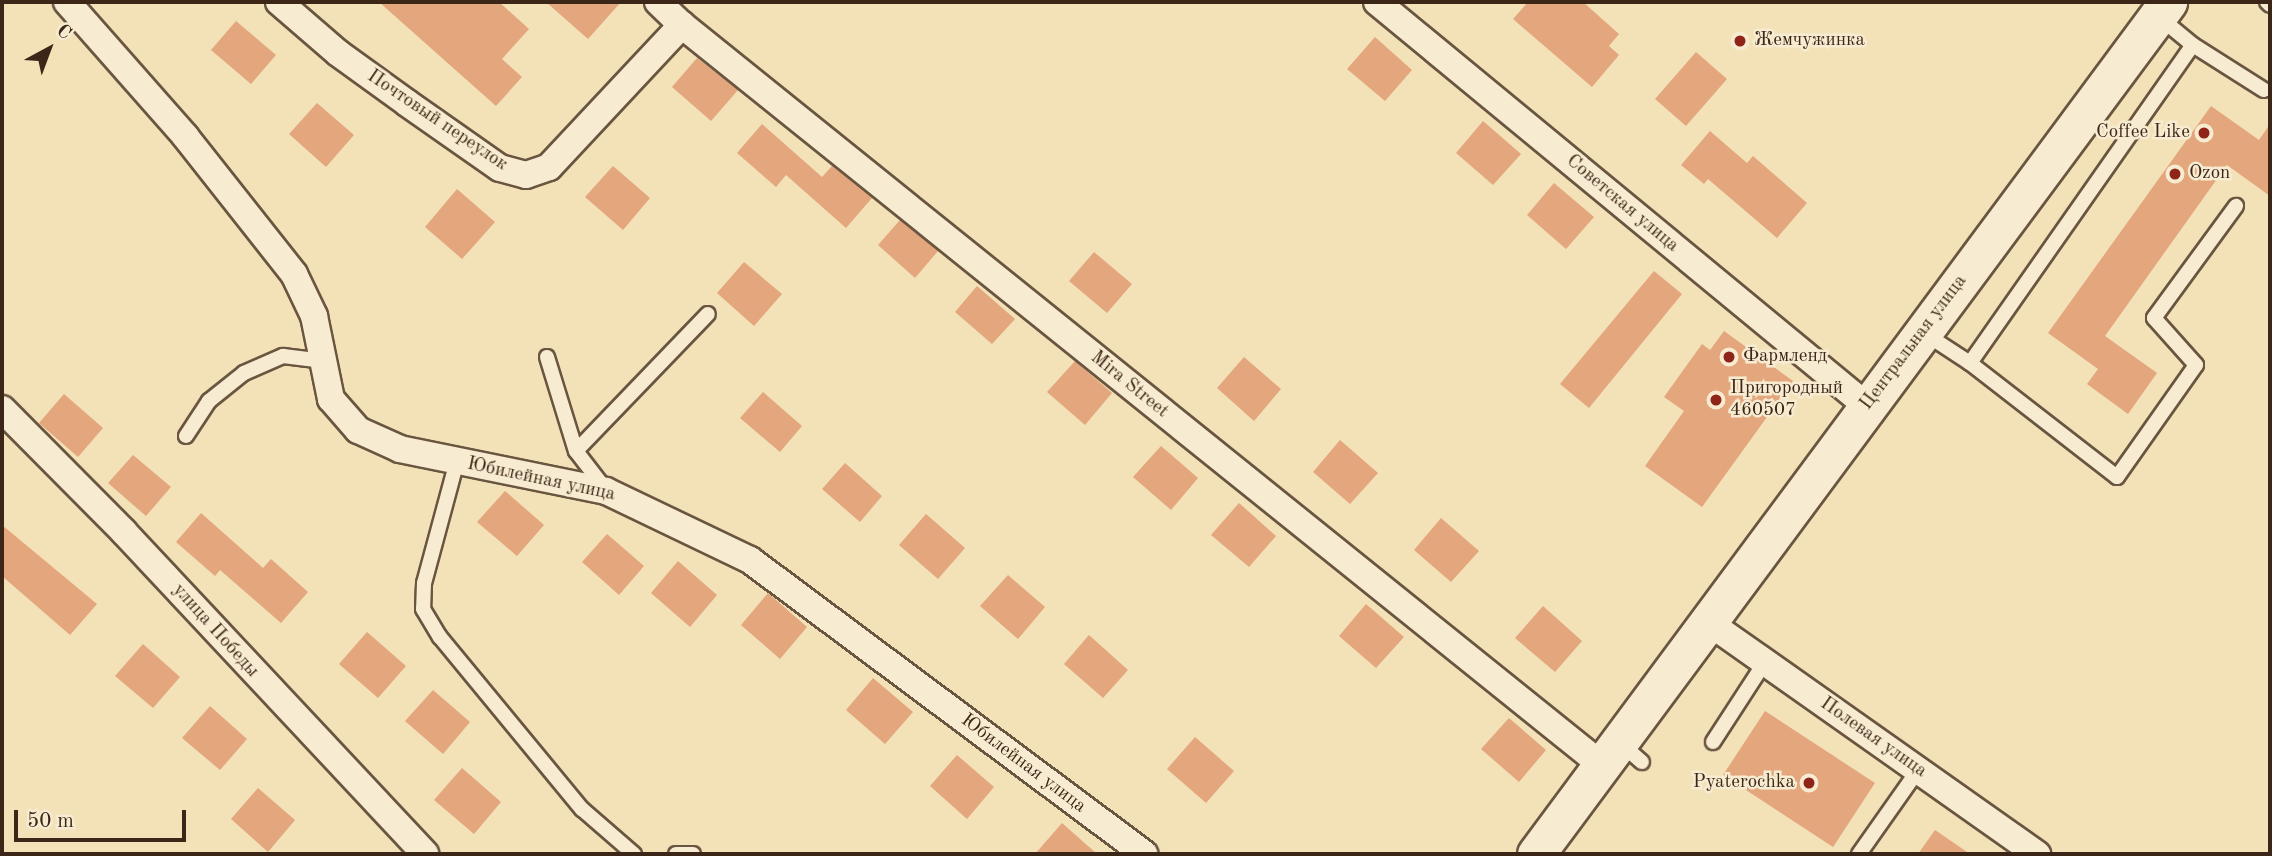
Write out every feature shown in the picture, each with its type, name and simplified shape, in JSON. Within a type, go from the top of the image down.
[{"type":"street","name":"Юбилейная улица","points":[[67,2],[185,136],[294,274],[314,316],[331,399],[358,430],[400,449],[606,491],[750,560],[1144,854]]},
{"type":"street","name":"Почтовый переулок","points":[[279,2],[338,53],[407,103],[500,168],[526,175],[549,167],[672,10]]},
{"type":"street","name":"Советская улица","points":[[1377,2],[1867,406]]},
{"type":"street","name":"Центральная улица","points":[[1536,854],[1621,757],[1708,622],[1923,332],[2155,7]]},
{"type":"street","name":"Mira Street","points":[[672,10],[1621,757]]},
{"type":"street","name":"улица Победы","points":[[2,409],[124,532],[425,854]]},
{"type":"street","name":"Полевая улица","points":[[1708,622],[2037,854]]},
{"type":"lane","points":[[2155,7],[2193,45],[2264,90]]},
{"type":"lane","points":[[1970,363],[2193,45]]},
{"type":"lane","points":[[1923,332],[1970,363],[2117,477],[2196,365],[2154,318],[2236,206]]},
{"type":"lane","points":[[576,452],[708,314]]},
{"type":"lane","points":[[186,436],[209,401],[244,373],[283,356],[322,361]]},
{"type":"lane","points":[[547,357],[576,452],[606,491]]},
{"type":"lane","points":[[457,461],[424,583],[423,610],[440,637],[582,809],[634,854]]},
{"type":"lane","points":[[1713,743],[1765,662]]},
{"type":"lane","points":[[1859,854],[1919,769]]},
{"type":"lane","points":[[676,854],[694,854]]},
{"type":"building","points":[[379,2],[499,2],[529,29],[502,59],[522,77],[496,106]]},
{"type":"building","points":[[546,2],[621,2],[588,39]]},
{"type":"building","points":[[1528,2],[1583,2],[1619,34],[1609,46],[1619,55],[1592,87],[1513,19]]},
{"type":"building","points":[[236,21],[276,55],[251,84],[211,50]]},
{"type":"building","points":[[1375,37],[1412,70],[1385,101],[1347,69]]},
{"type":"building","points":[[1696,52],[1727,79],[1686,126],[1655,99]]},
{"type":"building","points":[[697,58],[738,90],[711,121],[672,87]]},
{"type":"building","points":[[317,103],[354,135],[326,167],[289,134]]},
{"type":"building","points":[[2211,106],[2259,140],[2270,124],[2270,196],[2227,165],[2105,336],[2157,373],[2128,414],[2087,384],[2098,369],[2048,333]]},
{"type":"building","points":[[1483,121],[1521,154],[1493,185],[1456,153]]},
{"type":"building","points":[[762,124],[822,177],[832,166],[872,198],[846,228],[786,175],[776,187],[737,153]]},
{"type":"building","points":[[1710,131],[1747,163],[1753,156],[1807,203],[1777,238],[1708,179],[1704,184],[1681,165]]},
{"type":"building","points":[[613,166],[650,198],[623,230],[585,197]]},
{"type":"building","points":[[1554,183],[1594,217],[1566,249],[1527,215]]},
{"type":"building","points":[[457,189],[495,222],[462,259],[425,227]]},
{"type":"building","points":[[900,220],[938,251],[915,278],[878,245]]},
{"type":"building","points":[[1094,252],[1132,284],[1107,313],[1069,281]]},
{"type":"building","points":[[744,262],[782,294],[754,326],[717,293]]},
{"type":"building","points":[[1654,271],[1682,294],[1589,408],[1560,384]]},
{"type":"building","points":[[977,286],[1015,319],[992,344],[955,312]]},
{"type":"building","points":[[1724,331],[1793,381],[1702,507],[1645,466],[1684,411],[1664,397],[1702,344],[1710,350]]},
{"type":"building","points":[[1244,357],[1281,389],[1254,421],[1217,388]]},
{"type":"building","points":[[1075,361],[1112,393],[1085,425],[1047,392]]},
{"type":"building","points":[[763,392],[802,426],[780,452],[740,418]]},
{"type":"building","points":[[64,394],[103,428],[78,457],[39,423]]},
{"type":"building","points":[[1340,440],[1378,473],[1350,504],[1313,472]]},
{"type":"building","points":[[1161,446],[1198,478],[1171,510],[1133,477]]},
{"type":"building","points":[[133,455],[171,487],[146,516],[108,483]]},
{"type":"building","points":[[845,463],[882,496],[860,522],[822,489]]},
{"type":"building","points":[[505,491],[544,525],[517,556],[477,522]]},
{"type":"building","points":[[1239,503],[1276,536],[1249,567],[1211,535]]},
{"type":"building","points":[[201,513],[263,568],[271,559],[308,592],[281,623],[220,570],[215,576],[176,542]]},
{"type":"building","points":[[926,514],[965,548],[938,579],[899,545]]},
{"type":"building","points":[[1441,518],[1479,551],[1451,582],[1414,550]]},
{"type":"building","points":[[2,525],[97,604],[70,635],[2,576]]},
{"type":"building","points":[[607,534],[644,566],[619,595],[582,562]]},
{"type":"building","points":[[678,561],[717,595],[690,627],[651,593]]},
{"type":"building","points":[[1008,575],[1045,607],[1018,639],[980,606]]},
{"type":"building","points":[[768,593],[807,627],[780,659],[741,625]]},
{"type":"building","points":[[1366,604],[1404,637],[1376,668],[1339,636]]},
{"type":"building","points":[[1543,606],[1582,641],[1555,672],[1515,638]]},
{"type":"building","points":[[367,632],[406,666],[378,698],[339,664]]},
{"type":"building","points":[[1089,635],[1128,670],[1103,698],[1064,664]]},
{"type":"building","points":[[143,644],[180,677],[153,708],[115,676]]},
{"type":"building","points":[[873,678],[913,712],[885,744],[846,710]]},
{"type":"building","points":[[433,690],[470,722],[443,754],[405,721]]},
{"type":"building","points":[[210,706],[247,739],[220,770],[182,738]]},
{"type":"building","points":[[1765,711],[1875,783],[1833,847],[1723,775]]},
{"type":"building","points":[[1509,718],[1546,750],[1519,782],[1481,749]]},
{"type":"building","points":[[1195,737],[1234,771],[1206,803],[1167,769]]},
{"type":"building","points":[[957,755],[994,787],[967,819],[930,786]]},
{"type":"building","points":[[462,768],[501,802],[474,834],[434,800]]},
{"type":"building","points":[[258,788],[295,820],[268,852],[231,819]]},
{"type":"building","points":[[1062,823],[1097,854],[1035,854]]},
{"type":"building","points":[[1935,830],[1970,854],[1918,854]]},
{"type":"place","name":"Жемчужинка","points":[[1740,41]]},
{"type":"place","name":"Coffee Like","points":[[2204,133]]},
{"type":"place","name":"Ozon","points":[[2175,174]]},
{"type":"place","name":"Фармленд","points":[[1729,357]]},
{"type":"place","name":"Пригородный 460507","points":[[1716,400]]},
{"type":"place","name":"Pyaterochka","points":[[1809,783]]}]
